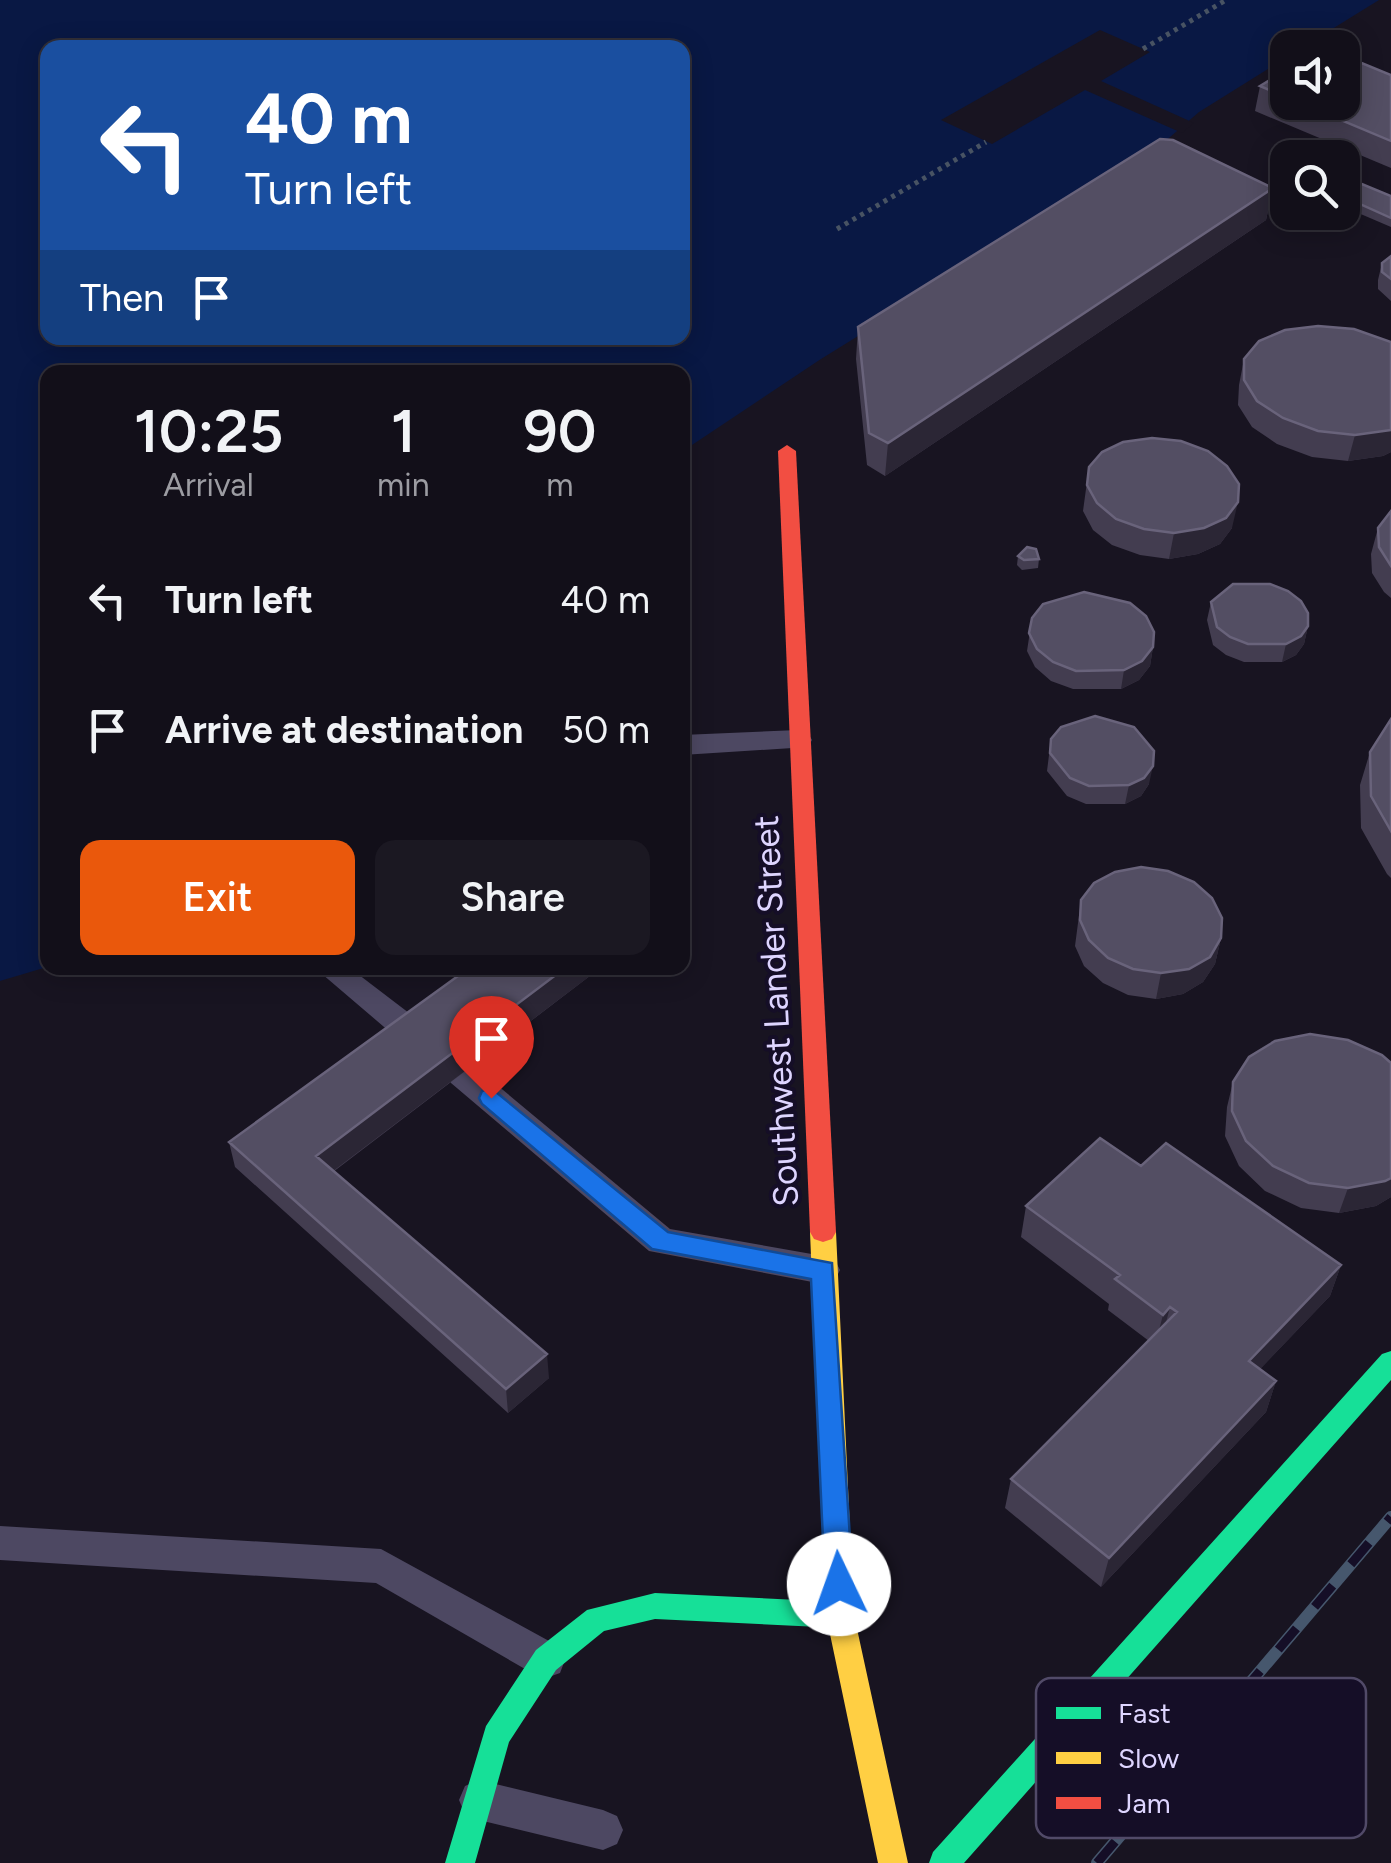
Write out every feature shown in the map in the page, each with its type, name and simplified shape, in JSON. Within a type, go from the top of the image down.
[{"type":"street","name":"Southwest Lander Street","points":[[786,451],[840,1614],[892,1863]]},
{"type":"street","points":[[1109,1678],[1391,1362]]},
{"type":"street","points":[[460,1863],[496,1736],[546,1660],[598,1619],[655,1606],[840,1614]]},
{"type":"street","points":[[944,1863],[1036,1760]]},
{"type":"lane","points":[[690,745],[798,740]]},
{"type":"lane","points":[[339,975],[415,1035]]},
{"type":"lane","points":[[462,1074],[661,1242],[823,1270]]},
{"type":"lane","points":[[0,1542],[381,1566],[546,1660]]},
{"type":"lane","points":[[479,1800],[603,1830]]},
{"type":"path","points":[[1143,48],[1226,0]]},
{"type":"path","points":[[837,229],[986,142]]},
{"type":"water","points":[[0,0],[1379,0],[1330,30],[1270,30],[1270,68],[1199,112],[1147,157],[821,359],[690,446],[690,365],[40,365],[40,969],[0,981]]},
{"type":"pier","points":[[1100,30],[1150,52],[1101,81],[1194,123],[1182,133],[1085,90],[992,144],[941,120]]},
{"type":"building","points":[[1360,62],[1391,75],[1391,141],[1341,120],[1360,120]]},
{"type":"building","points":[[1160,139],[1173,140],[1270,187],[888,443],[869,433],[858,327]]},
{"type":"building","points":[[1360,183],[1391,196],[1391,218],[1360,204]]},
{"type":"building","points":[[1391,256],[1391,279],[1382,272],[1382,263]]},
{"type":"building","points":[[1318,326],[1354,329],[1391,342],[1391,430],[1355,435],[1318,431],[1283,418],[1257,401],[1244,380],[1244,359],[1259,341],[1285,330]]},
{"type":"building","points":[[1152,438],[1181,441],[1208,451],[1227,466],[1239,484],[1238,502],[1226,518],[1204,528],[1174,533],[1144,529],[1116,519],[1097,503],[1087,485],[1089,467],[1102,452],[1123,442]]},
{"type":"building","points":[[1391,511],[1391,566],[1379,547],[1378,528]]},
{"type":"building","points":[[1027,547],[1036,549],[1039,559],[1024,560],[1018,556]]},
{"type":"building","points":[[1233,584],[1270,584],[1288,591],[1308,613],[1308,626],[1301,636],[1286,644],[1248,644],[1230,637],[1217,627],[1211,602]]},
{"type":"building","points":[[1084,592],[1130,603],[1146,616],[1154,632],[1153,647],[1142,661],[1124,670],[1076,671],[1053,662],[1037,649],[1029,633],[1032,618],[1043,604]]},
{"type":"building","points":[[1095,716],[1134,727],[1154,751],[1153,766],[1144,778],[1129,785],[1089,786],[1070,778],[1050,753],[1051,739],[1061,727]]},
{"type":"building","points":[[1391,719],[1391,831],[1371,796],[1370,752]]},
{"type":"building","points":[[1141,867],[1168,871],[1194,882],[1212,898],[1222,918],[1221,938],[1210,957],[1189,969],[1161,973],[1133,969],[1108,958],[1089,940],[1080,920],[1081,900],[1094,883],[1115,872]]},
{"type":"building","points":[[459,975],[556,975],[316,1156],[547,1354],[506,1389],[229,1142]]},
{"type":"building","points":[[1310,1034],[1348,1040],[1391,1063],[1391,1178],[1348,1188],[1309,1183],[1273,1166],[1246,1141],[1232,1111],[1233,1082],[1249,1057],[1275,1041]]},
{"type":"building","points":[[1100,1138],[1141,1166],[1166,1143],[1341,1265],[1249,1361],[1276,1381],[1109,1558],[1011,1479],[1177,1312],[1170,1307],[1163,1315],[1115,1279],[1120,1275],[1026,1206]]},
{"type":"railway","points":[[1254,1678],[1391,1517]]},
{"type":"railway","points":[[1097,1863],[1118,1838]]},
{"type":"traffic: fast","points":[[1109,1678],[1391,1362]]},
{"type":"traffic: fast","points":[[460,1863],[496,1736],[546,1660],[597,1619],[655,1606],[840,1615]]},
{"type":"traffic: fast","points":[[944,1863],[1036,1760]]},
{"type":"traffic: slow","points":[[823,1232],[840,1615],[893,1863]]},
{"type":"traffic: jam","points":[[787,451],[823,1232]]},
{"type":"route","points":[[491,1098],[661,1242],[823,1270],[839,1584]]}]
